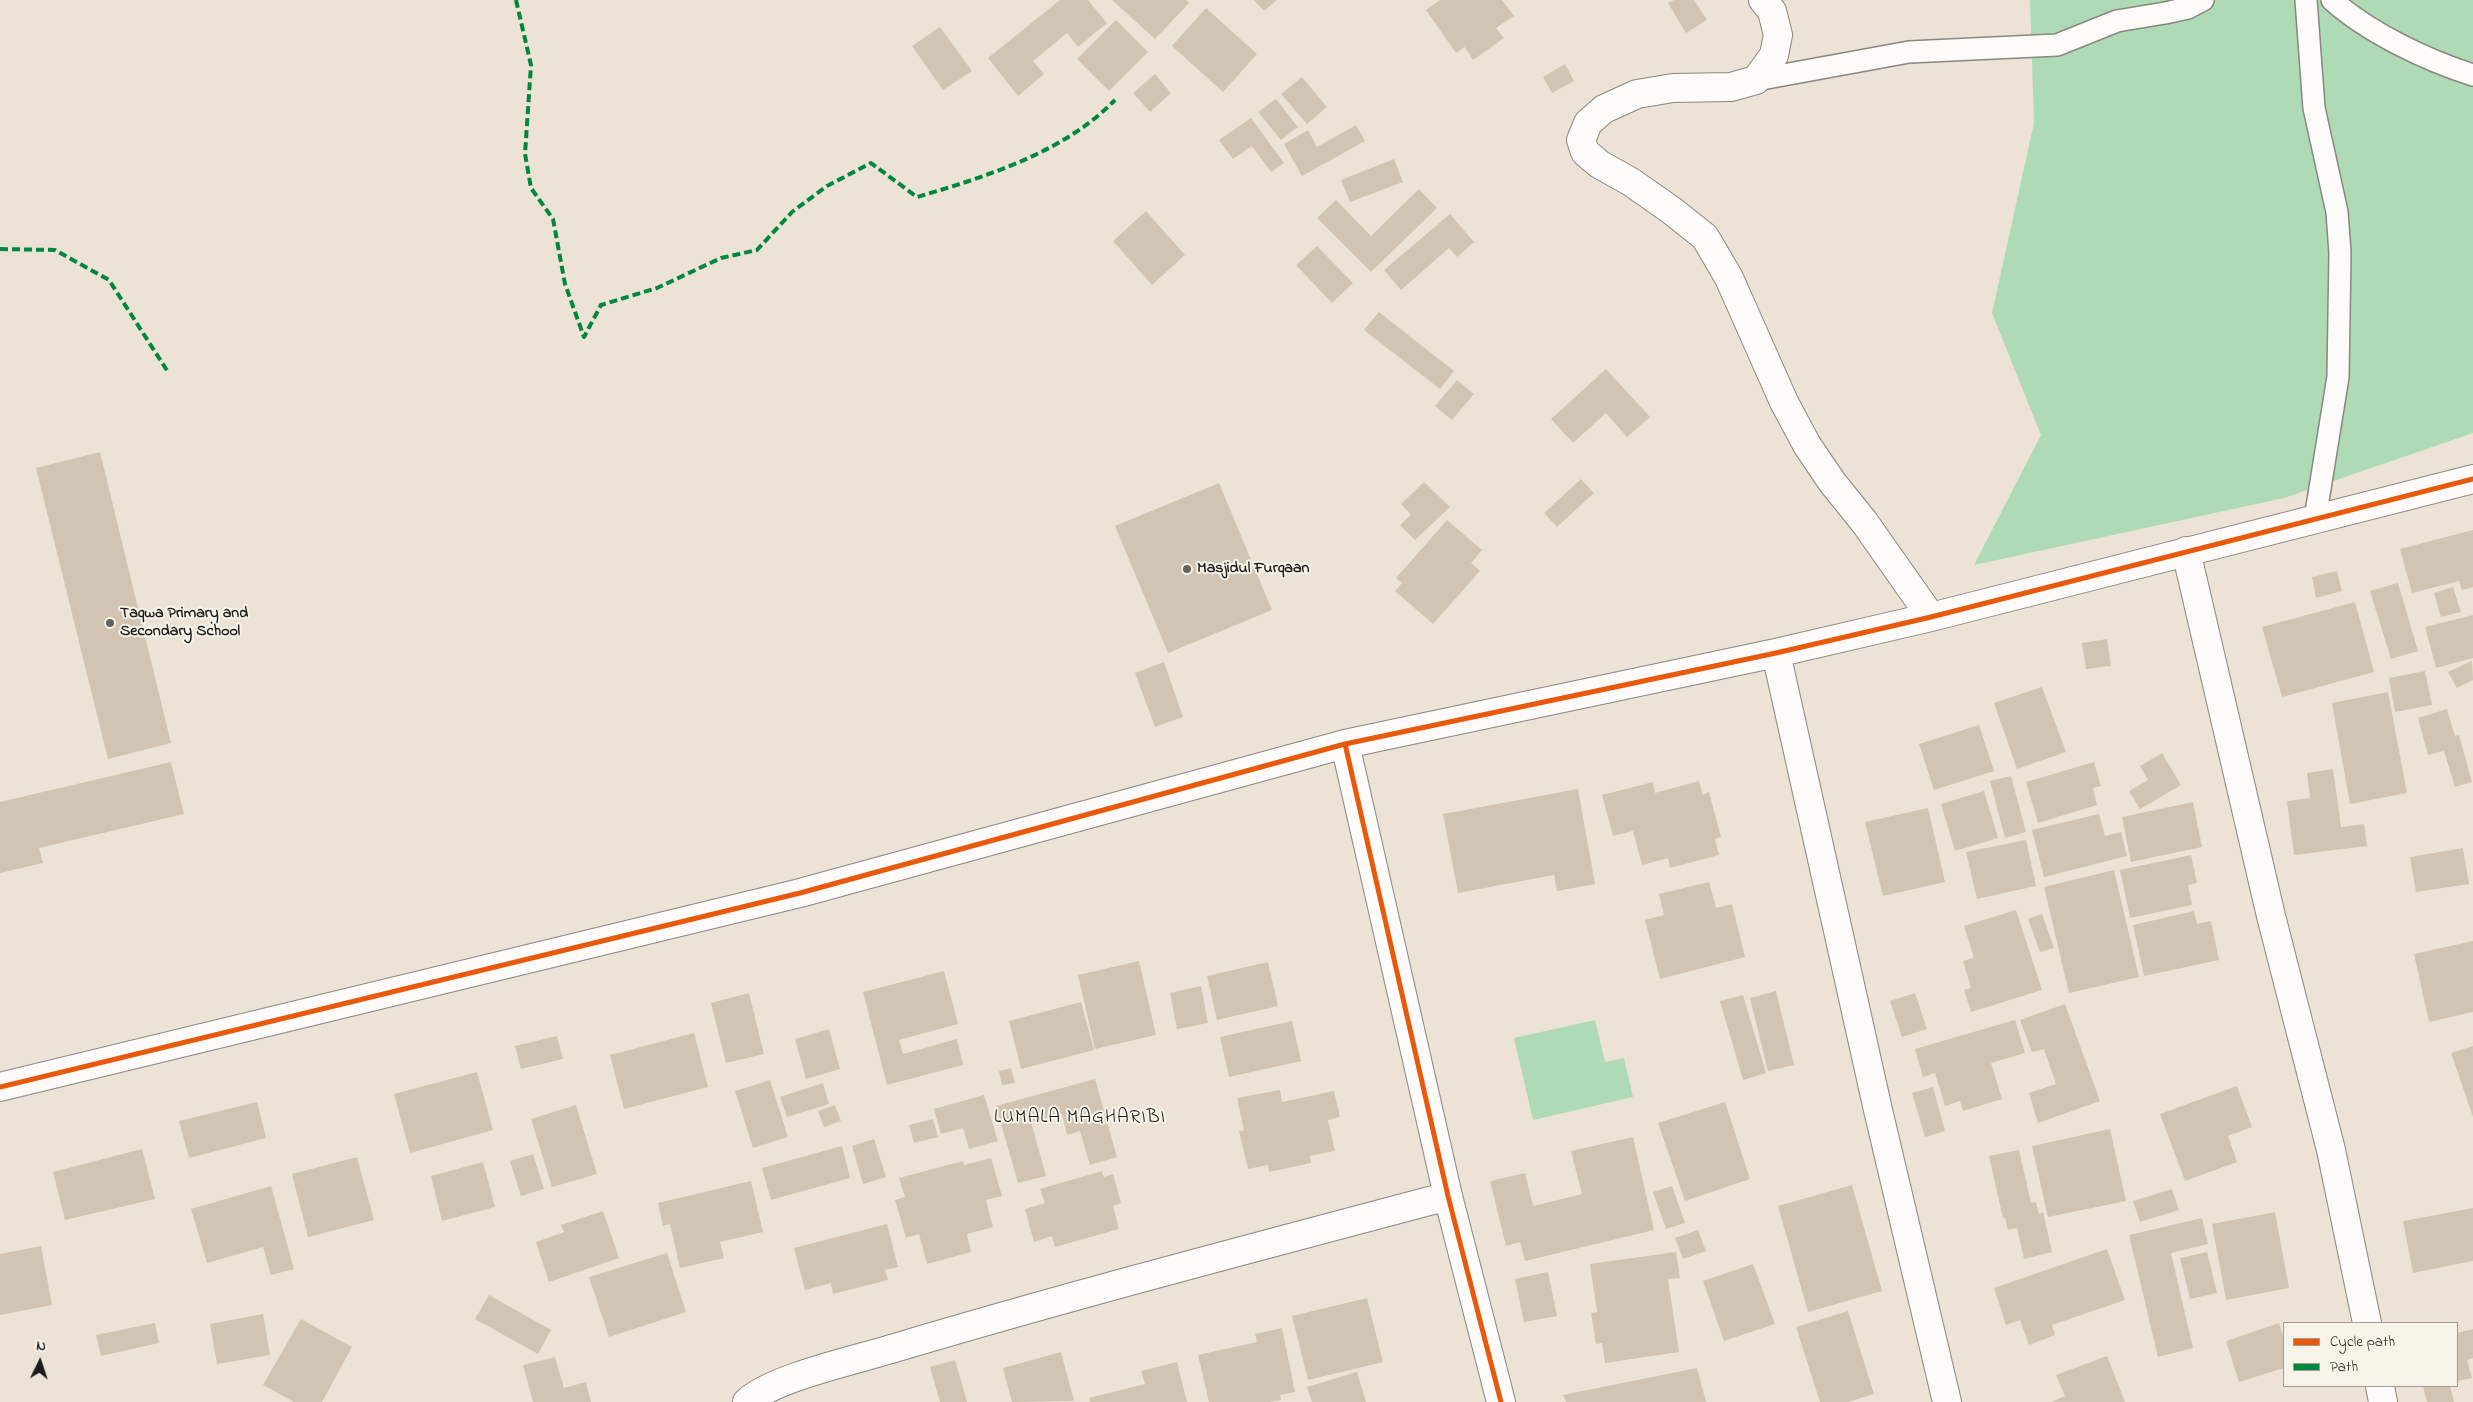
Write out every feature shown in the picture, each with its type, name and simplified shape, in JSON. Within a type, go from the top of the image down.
[{"type":"street","points":[[1763,0],[1772,11],[1778,35],[1774,55],[1756,80],[1731,87],[1673,88],[1637,94],[1604,109],[1588,123],[1582,140],[1585,152],[1599,164],[1631,182],[1672,210],[1705,237],[1729,278],[1784,402],[1808,444],[1832,482],[1865,523],[1931,616]]},
{"type":"street","points":[[0,1087],[800,894],[1345,744],[1776,653],[1931,616],[2473,479]]},
{"type":"street","points":[[2186,551],[2271,916],[2331,1150],[2367,1322]]},
{"type":"street","points":[[1776,653],[1878,1110],[1948,1402]]},
{"type":"street","points":[[1345,744],[1448,1196],[1501,1402]]},
{"type":"street","points":[[747,1402],[756,1394],[794,1378],[951,1332],[1448,1196]]},
{"type":"street","points":[[2380,1387],[2383,1402]]},
{"type":"lane","points":[[1756,80],[1909,52],[2057,45],[2117,21],[2188,8],[2203,0]]},
{"type":"lane","points":[[2306,0],[2314,108],[2338,212],[2340,253],[2338,377],[2315,519]]},
{"type":"lane","points":[[2332,0],[2346,12],[2405,47],[2473,76]]},
{"type":"green space","points":[[2030,0],[2473,0],[2473,433],[2284,498],[1974,565],[2041,435],[1992,313],[2034,123]]},
{"type":"green space","points":[[1595,1020],[1605,1062],[1624,1058],[1633,1097],[1533,1120],[1514,1038]]},
{"type":"building","points":[[1060,0],[1088,0],[1107,23],[1078,47],[1067,33],[1033,61],[1044,74],[1018,96],[988,58]]},
{"type":"building","points":[[1112,0],[1186,0],[1189,3],[1155,39]]},
{"type":"building","points":[[1254,0],[1277,0],[1264,11]]},
{"type":"building","points":[[1440,0],[1502,0],[1514,16],[1496,28],[1504,38],[1473,60],[1465,47],[1456,53],[1426,10]]},
{"type":"building","points":[[1674,0],[1694,0],[1707,20],[1686,33],[1668,3]]},
{"type":"building","points":[[1206,8],[1257,54],[1223,92],[1172,46]]},
{"type":"building","points":[[1116,20],[1148,52],[1109,91],[1077,59]]},
{"type":"building","points":[[940,27],[972,71],[943,90],[912,46]]},
{"type":"building","points":[[1565,64],[1574,81],[1552,93],[1543,77]]},
{"type":"building","points":[[1155,74],[1171,93],[1150,112],[1133,93]]},
{"type":"building","points":[[1302,77],[1327,107],[1307,124],[1281,94]]},
{"type":"building","points":[[1276,99],[1298,127],[1281,140],[1258,112]]},
{"type":"building","points":[[1251,118],[1284,163],[1271,172],[1252,146],[1233,159],[1219,140]]},
{"type":"building","points":[[1356,125],[1365,141],[1302,176],[1284,144],[1308,130],[1317,147]]},
{"type":"building","points":[[1394,159],[1403,182],[1350,202],[1341,180]]},
{"type":"building","points":[[1419,189],[1437,208],[1371,272],[1317,218],[1336,200],[1371,236]]},
{"type":"building","points":[[1146,211],[1185,255],[1152,285],[1113,241]]},
{"type":"building","points":[[1450,214],[1474,242],[1457,257],[1449,248],[1401,290],[1384,270]]},
{"type":"building","points":[[1317,246],[1353,283],[1332,303],[1296,265]]},
{"type":"building","points":[[1379,312],[1454,371],[1440,389],[1364,330]]},
{"type":"building","points":[[1606,369],[1650,417],[1627,437],[1606,413],[1573,443],[1551,419]]},
{"type":"building","points":[[1457,380],[1474,394],[1452,420],[1435,406]]},
{"type":"building","points":[[100,452],[171,743],[108,759],[36,468]]},
{"type":"building","points":[[1581,479],[1594,493],[1557,527],[1544,513]]},
{"type":"building","points":[[1424,482],[1450,507],[1415,540],[1400,525],[1411,515],[1401,504]]},
{"type":"building","points":[[1219,483],[1272,610],[1168,653],[1115,526]]},
{"type":"building","points":[[1447,520],[1482,550],[1471,563],[1480,571],[1433,624],[1395,591],[1402,583],[1396,578]]},
{"type":"building","points":[[2473,530],[2473,587],[2462,590],[2459,581],[2412,593],[2400,549]]},
{"type":"building","points":[[2337,571],[2342,591],[2316,598],[2312,577]]},
{"type":"building","points":[[2398,583],[2418,651],[2391,659],[2370,591]]},
{"type":"building","points":[[2453,587],[2461,612],[2441,617],[2434,593]]},
{"type":"building","points":[[2355,602],[2374,672],[2282,697],[2262,627]]},
{"type":"building","points":[[2473,615],[2473,658],[2436,668],[2425,627]]},
{"type":"building","points":[[2107,639],[2111,666],[2086,669],[2082,643]]},
{"type":"building","points":[[2472,661],[2473,680],[2457,688],[2448,672]]},
{"type":"building","points":[[1164,662],[1183,717],[1155,727],[1135,673]]},
{"type":"building","points":[[2425,671],[2432,705],[2395,712],[2389,678]]},
{"type":"building","points":[[2042,687],[2066,752],[2017,769],[1994,703]]},
{"type":"building","points":[[2388,692],[2407,793],[2350,804],[2332,703]]},
{"type":"building","points":[[2447,709],[2455,736],[2459,735],[2472,782],[2455,787],[2444,751],[2428,755],[2418,718]]},
{"type":"building","points":[[1979,725],[1994,771],[1934,790],[1919,744]]},
{"type":"building","points":[[2162,753],[2181,785],[2140,809],[2129,791],[2148,780],[2140,766]]},
{"type":"building","points":[[171,762],[184,814],[39,848],[43,863],[0,873],[0,802]]},
{"type":"building","points":[[2094,762],[2101,786],[2093,788],[2097,805],[2038,823],[2026,782]]},
{"type":"building","points":[[2333,769],[2341,827],[2364,824],[2367,846],[2294,855],[2287,801],[2310,798],[2307,773]]},
{"type":"building","points":[[2011,776],[2026,832],[2005,838],[1990,781]]},
{"type":"building","points":[[1699,781],[1703,795],[1709,792],[1721,837],[1715,839],[1719,855],[1670,868],[1668,858],[1642,865],[1633,831],[1613,836],[1602,795],[1653,782],[1655,793]]},
{"type":"building","points":[[1578,789],[1595,884],[1557,891],[1554,875],[1458,893],[1443,814]]},
{"type":"building","points":[[1984,791],[1998,838],[1955,851],[1941,804]]},
{"type":"building","points":[[2193,802],[2202,847],[2131,862],[2122,817]]},
{"type":"building","points":[[1928,808],[1945,882],[1883,896],[1865,822]]},
{"type":"building","points":[[2099,814],[2105,836],[2121,832],[2127,856],[2044,877],[2032,830]]},
{"type":"building","points":[[2026,840],[2036,886],[1977,899],[1966,852]]},
{"type":"building","points":[[2463,848],[2469,884],[2416,892],[2410,857]]},
{"type":"building","points":[[2191,855],[2197,883],[2188,885],[2192,905],[2130,918],[2120,870]]},
{"type":"building","points":[[2114,870],[2139,977],[2069,993],[2044,887]]},
{"type":"building","points":[[1709,882],[1716,908],[1732,904],[1745,957],[1660,979],[1645,920],[1664,915],[1659,894]]},
{"type":"building","points":[[2016,910],[2042,990],[1971,1012],[1964,990],[1971,988],[1963,961],[1974,958],[1964,926]]},
{"type":"building","points":[[2194,911],[2197,924],[2211,921],[2219,960],[2144,976],[2133,925]]},
{"type":"building","points":[[2042,914],[2054,948],[2040,952],[2028,919]]},
{"type":"building","points":[[2473,941],[2473,1012],[2429,1022],[2414,954]]},
{"type":"building","points":[[1139,961],[1156,1035],[1095,1049],[1078,975]]},
{"type":"building","points":[[1268,962],[1278,1006],[1217,1020],[1207,976]]},
{"type":"building","points":[[944,971],[958,1024],[899,1040],[903,1054],[957,1039],[963,1065],[887,1085],[863,992]]},
{"type":"building","points":[[1201,986],[1208,1023],[1177,1029],[1170,993]]},
{"type":"building","points":[[1776,991],[1794,1065],[1768,1071],[1750,998]]},
{"type":"building","points":[[749,993],[764,1054],[726,1063],[711,1003]]},
{"type":"building","points":[[1915,993],[1927,1029],[1902,1037],[1890,1001]]},
{"type":"building","points":[[1743,995],[1766,1073],[1743,1080],[1720,1001]]},
{"type":"building","points":[[1081,1002],[1094,1050],[1021,1069],[1009,1021]]},
{"type":"building","points":[[2065,1004],[2100,1101],[2038,1123],[2029,1093],[2056,1084],[2044,1049],[2032,1052],[2020,1020]]},
{"type":"building","points":[[2015,1020],[2025,1053],[1991,1063],[2002,1099],[1963,1111],[1960,1101],[1945,1106],[1935,1073],[1923,1077],[1915,1049]]},
{"type":"building","points":[[1292,1021],[1301,1061],[1229,1077],[1220,1037]]},
{"type":"building","points":[[829,1029],[840,1069],[806,1079],[795,1039]]},
{"type":"building","points":[[694,1033],[708,1087],[624,1109],[610,1055]]},
{"type":"building","points":[[557,1036],[563,1059],[521,1069],[515,1046]]},
{"type":"building","points":[[2473,1046],[2473,1117],[2451,1053]]},
{"type":"building","points":[[1011,1068],[1015,1083],[1002,1085],[999,1071]]},
{"type":"building","points":[[477,1072],[493,1130],[410,1153],[394,1094]]},
{"type":"building","points":[[1095,1079],[1117,1157],[1090,1165],[1080,1131],[1067,1135],[1062,1114],[1031,1122],[1046,1176],[1018,1183],[996,1106]]},
{"type":"building","points":[[770,1080],[788,1137],[753,1148],[735,1091]]},
{"type":"building","points":[[823,1083],[829,1104],[787,1117],[780,1097]]},
{"type":"building","points":[[2237,1086],[2252,1127],[2228,1136],[2237,1162],[2185,1181],[2160,1114]]},
{"type":"building","points":[[1933,1087],[1945,1131],[1925,1137],[1912,1093]]},
{"type":"building","points":[[1280,1090],[1282,1102],[1334,1091],[1340,1117],[1328,1120],[1335,1151],[1310,1156],[1311,1163],[1269,1172],[1268,1165],[1248,1169],[1239,1131],[1244,1130],[1237,1098]]},
{"type":"building","points":[[984,1095],[998,1141],[969,1149],[963,1128],[941,1134],[934,1109]]},
{"type":"building","points":[[257,1102],[266,1138],[189,1158],[179,1121]]},
{"type":"building","points":[[1725,1102],[1750,1179],[1685,1201],[1658,1123]]},
{"type":"building","points":[[576,1105],[597,1174],[552,1187],[531,1119]]},
{"type":"building","points":[[835,1105],[841,1121],[824,1127],[818,1111]]},
{"type":"building","points":[[933,1119],[938,1137],[914,1143],[909,1125]]},
{"type":"building","points":[[2110,1129],[2126,1201],[2048,1217],[2032,1146]]},
{"type":"building","points":[[1633,1137],[1654,1230],[1525,1261],[1520,1242],[1506,1246],[1490,1181],[1525,1173],[1533,1206],[1582,1194],[1571,1151]]},
{"type":"building","points":[[874,1139],[886,1177],[863,1184],[852,1146]]},
{"type":"building","points":[[842,1146],[850,1178],[771,1200],[762,1168]]},
{"type":"building","points":[[142,1149],[155,1199],[65,1220],[53,1172]]},
{"type":"building","points":[[2019,1150],[2031,1203],[2036,1202],[2039,1214],[2043,1212],[2052,1252],[2024,1259],[2017,1228],[2008,1230],[2005,1218],[2003,1218],[1989,1156]]},
{"type":"building","points":[[533,1154],[544,1189],[521,1196],[510,1161]]},
{"type":"building","points":[[357,1157],[374,1220],[308,1237],[292,1174]]},
{"type":"building","points":[[991,1158],[1002,1196],[986,1200],[993,1227],[967,1234],[971,1252],[927,1264],[919,1234],[906,1238],[895,1200],[905,1197],[899,1178],[963,1161],[964,1165]]},
{"type":"building","points":[[483,1162],[495,1207],[442,1221],[431,1176]]},
{"type":"building","points":[[1102,1171],[1104,1177],[1113,1174],[1121,1203],[1113,1206],[1119,1229],[1055,1247],[1052,1236],[1034,1242],[1025,1209],[1045,1203],[1040,1189]]},
{"type":"building","points":[[751,1181],[763,1232],[720,1242],[724,1258],[680,1268],[670,1224],[663,1226],[658,1203]]},
{"type":"building","points":[[1852,1185],[1882,1291],[1808,1312],[1778,1206]]},
{"type":"building","points":[[271,1186],[294,1269],[271,1275],[263,1247],[207,1263],[191,1209]]},
{"type":"building","points":[[1672,1186],[1685,1223],[1666,1229],[1653,1192]]},
{"type":"building","points":[[2172,1189],[2179,1210],[2140,1222],[2133,1201]]},
{"type":"building","points":[[2473,1208],[2473,1261],[2413,1273],[2403,1221]]},
{"type":"building","points":[[603,1211],[619,1258],[549,1282],[536,1242],[564,1232],[561,1225]]},
{"type":"building","points":[[2275,1212],[2289,1288],[2226,1300],[2212,1224]]},
{"type":"building","points":[[2202,1218],[2208,1244],[2171,1253],[2193,1348],[2158,1357],[2129,1235]]},
{"type":"building","points":[[887,1224],[898,1267],[885,1270],[888,1280],[833,1294],[831,1283],[805,1290],[794,1248]]},
{"type":"building","points":[[1698,1230],[1706,1251],[1683,1259],[1675,1238]]},
{"type":"building","points":[[41,1246],[52,1305],[0,1315],[0,1254]]},
{"type":"building","points":[[2107,1249],[2125,1300],[2052,1325],[2055,1335],[2029,1345],[2020,1320],[2006,1325],[1994,1288]]},
{"type":"building","points":[[1676,1252],[1680,1278],[1668,1279],[1679,1352],[1605,1363],[1602,1343],[1596,1344],[1591,1313],[1597,1312],[1590,1264]]},
{"type":"building","points":[[2207,1252],[2217,1293],[2190,1299],[2180,1258]]},
{"type":"building","points":[[667,1253],[686,1312],[609,1337],[589,1277]]},
{"type":"building","points":[[1753,1264],[1775,1324],[1724,1341],[1703,1281]]},
{"type":"building","points":[[1548,1272],[1557,1316],[1524,1322],[1515,1279]]},
{"type":"building","points":[[489,1295],[551,1330],[538,1354],[475,1319]]},
{"type":"building","points":[[1367,1298],[1383,1362],[1308,1380],[1292,1316]]},
{"type":"building","points":[[1848,1311],[1874,1394],[1848,1402],[1820,1402],[1796,1327]]},
{"type":"building","points":[[263,1314],[270,1355],[217,1364],[210,1324]]},
{"type":"building","points":[[301,1319],[352,1347],[322,1402],[294,1402],[263,1385]]},
{"type":"building","points":[[155,1323],[159,1343],[101,1356],[96,1335]]},
{"type":"building","points":[[2279,1323],[2283,1337],[2283,1368],[2239,1382],[2226,1341]]},
{"type":"building","points":[[1282,1328],[1295,1392],[1280,1395],[1281,1400],[1270,1402],[1209,1402],[1198,1355],[1257,1342],[1255,1334]]},
{"type":"building","points":[[2473,1329],[2473,1358],[2467,1360],[2472,1378],[2458,1381],[2458,1333]]},
{"type":"building","points":[[1061,1352],[1074,1401],[1012,1402],[1003,1368]]},
{"type":"building","points":[[2107,1356],[2125,1402],[2051,1402],[2065,1396],[2056,1375]]},
{"type":"building","points":[[555,1357],[564,1388],[586,1382],[591,1402],[533,1402],[523,1365]]},
{"type":"building","points":[[955,1360],[967,1402],[940,1402],[930,1367]]},
{"type":"building","points":[[1177,1362],[1187,1402],[1090,1402],[1089,1398],[1145,1384],[1141,1371]]},
{"type":"building","points":[[1697,1368],[1706,1402],[1566,1402],[1563,1395]]},
{"type":"building","points":[[1357,1372],[1366,1402],[1312,1402],[1307,1387]]},
{"type":"building","points":[[2423,1387],[2450,1387],[2454,1402],[2427,1402]]},
{"type":"marked path","points":[[516,0],[531,65],[525,154],[531,188],[553,219],[565,284],[584,337],[601,305],[657,288],[721,258],[757,250],[792,212],[827,186],[871,163],[917,197],[1004,168],[1048,149],[1086,125],[1115,100]]},
{"type":"marked path","points":[[0,249],[55,250],[109,280],[168,372]]},
{"type":"cycle path","points":[[0,1087],[800,893],[1345,744],[1776,653],[1931,617],[2473,479]]},
{"type":"cycle path","points":[[1345,744],[1448,1196],[1501,1402]]},
{"type":"place","name":"Masjidul Furqaan","points":[[1187,569]]},
{"type":"place","name":"Taqwa Primary and Secondary School","points":[[110,623]]},
{"type":"district","name":"LUMALA MAGHARIBI","points":[[1080,1119]]}]
